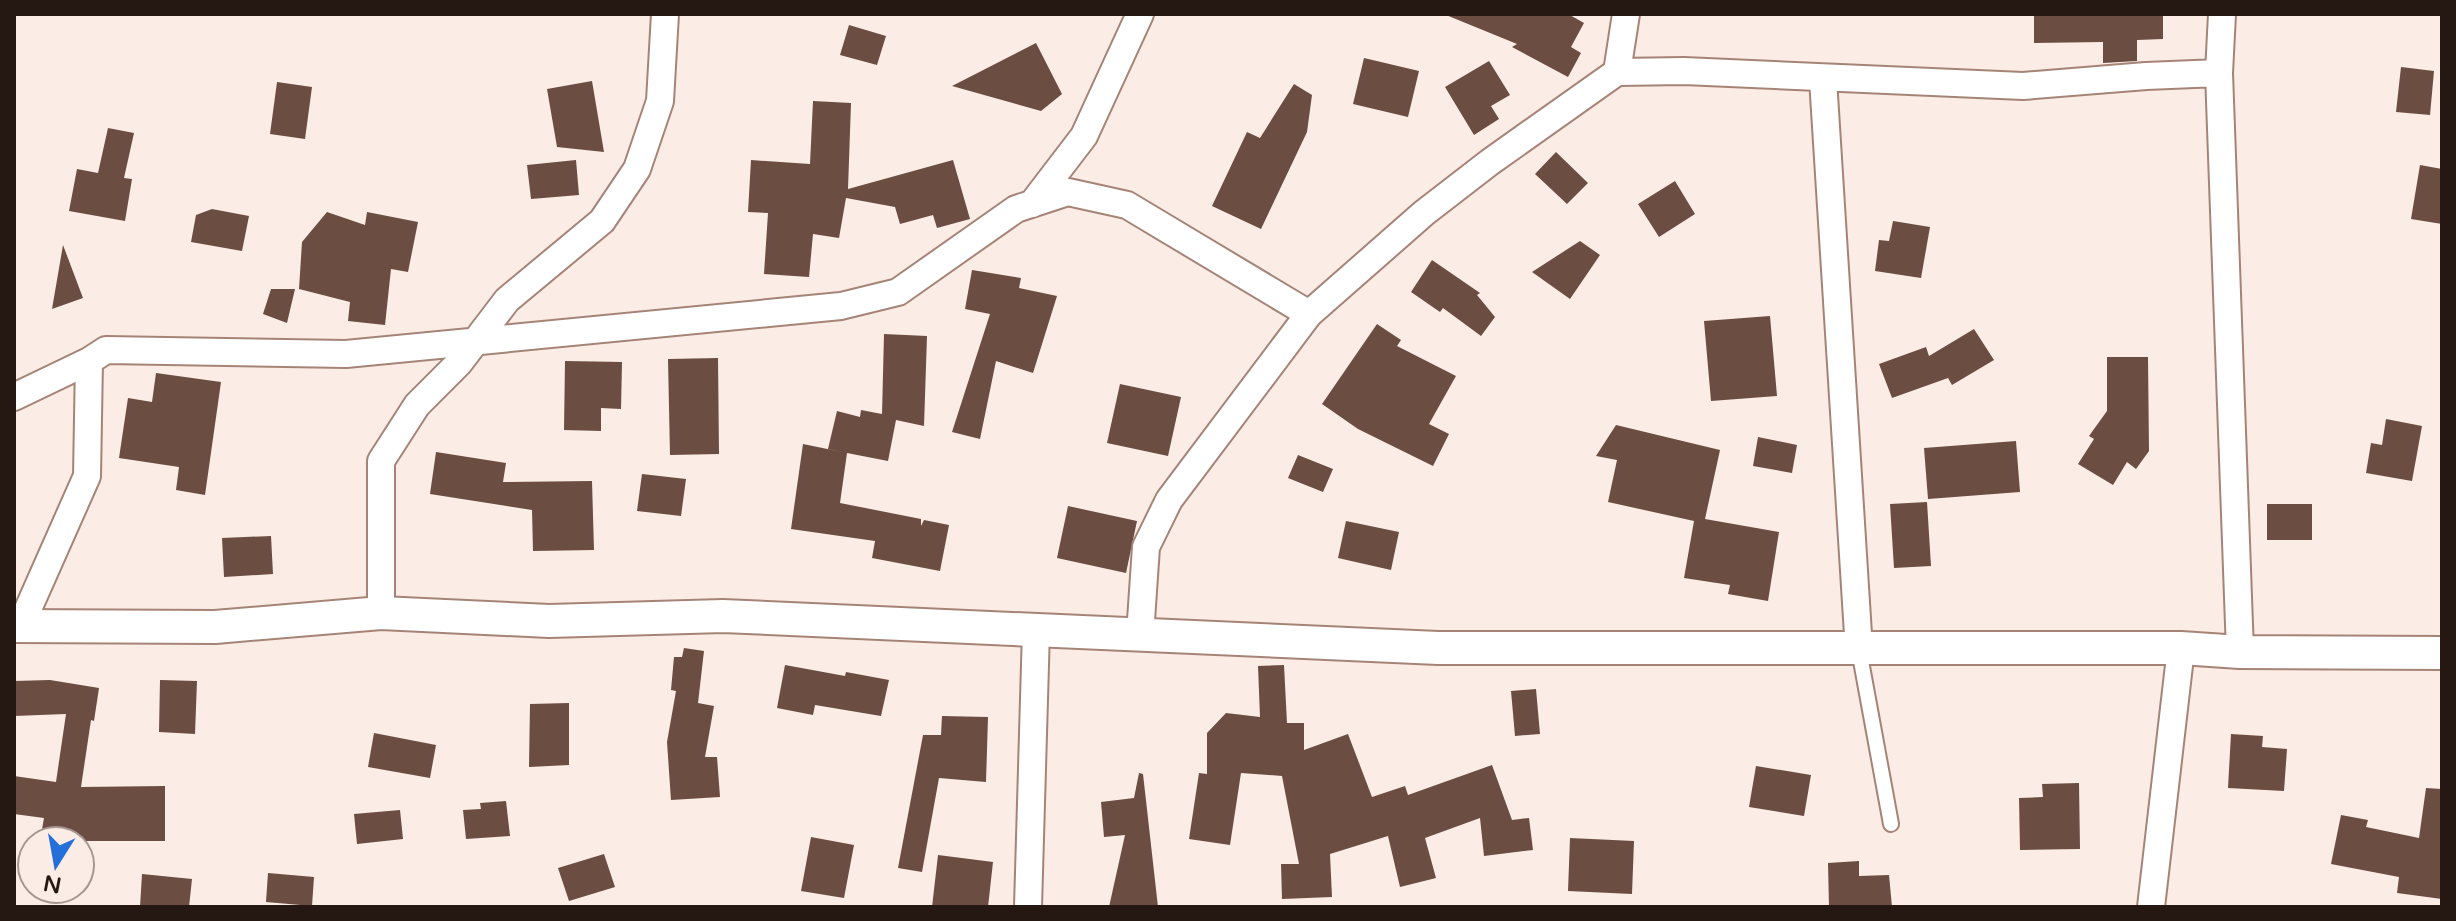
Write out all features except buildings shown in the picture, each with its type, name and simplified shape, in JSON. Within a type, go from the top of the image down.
[{"type":"street","points":[[381,613],[381,461],[417,405],[459,363],[507,300],[602,221],[637,169],[660,101],[665,14]]},
{"type":"street","points":[[1032,204],[1084,136],[1140,14]]},
{"type":"street","points":[[1617,72],[1626,14]]},
{"type":"street","points":[[2222,14],[2219,73],[2240,652]]},
{"type":"street","points":[[1140,635],[1146,547],[1169,500],[1309,314],[1435,205],[1617,72],[1684,71],[2023,86],[2219,73]]},
{"type":"street","points":[[1823,79],[1859,650]]},
{"type":"street","points":[[14,397],[106,350],[346,354],[841,306],[898,292],[1016,209],[1068,192],[1127,205],[1309,314]]},
{"type":"street","points":[[89,361],[87,476],[17,626],[215,627],[381,613],[549,621],[723,616],[1438,648],[2181,648],[2240,652],[2442,653]]},
{"type":"street","points":[[1028,907],[1036,630]]},
{"type":"street","points":[[2151,907],[2181,648]]},
{"type":"lane","points":[[1859,650],[1891,824]]}]
